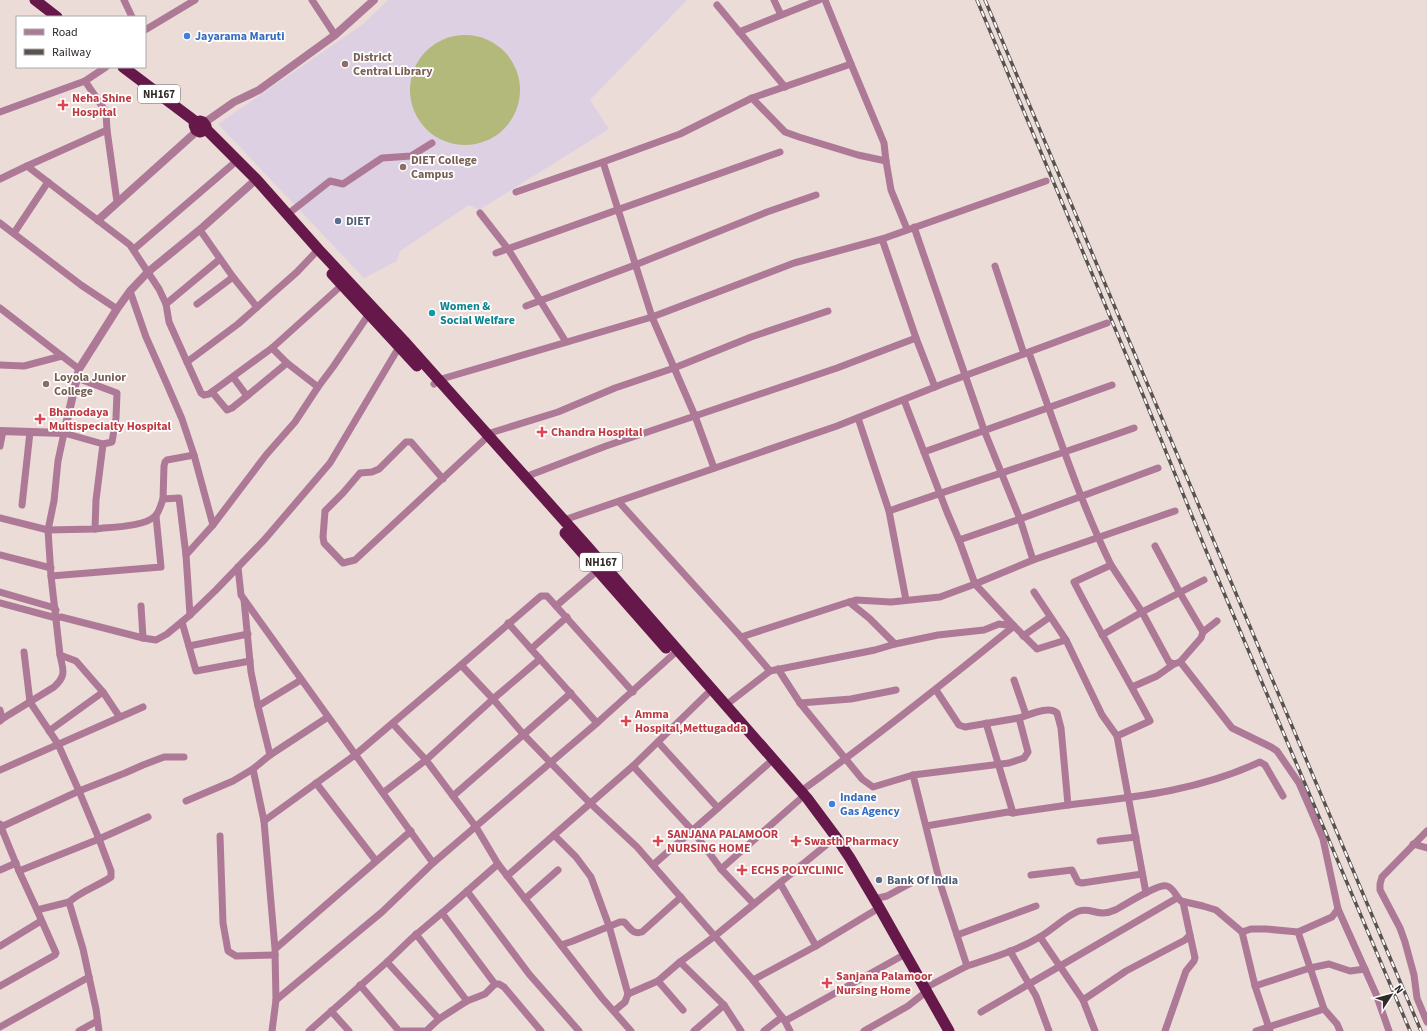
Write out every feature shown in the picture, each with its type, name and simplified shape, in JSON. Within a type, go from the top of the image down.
[{"type":"highway","points":[[25,0],[46,16]]},
{"type":"highway","points":[[35,0],[56,16]]},
{"type":"highway","name":"NH167","points":[[114,68],[200,127],[368,314],[399,347],[436,382]]},
{"type":"highway","name":"NH167","points":[[123,68],[200,127],[247,169],[399,335],[436,382],[485,437],[598,570],[675,653],[726,705],[800,796],[836,837],[874,899],[942,1031]]},
{"type":"highway","name":"NH167","points":[[485,437],[525,477],[564,520],[675,653],[707,694],[768,764],[800,796],[831,841],[900,957],[949,1031]]},
{"type":"street","points":[[124,0],[132,16]]},
{"type":"street","points":[[146,29],[195,0]]},
{"type":"street","points":[[312,0],[335,35]]},
{"type":"street","points":[[98,220],[200,127],[234,102],[259,90],[335,35],[374,0]]},
{"type":"street","points":[[774,0],[780,15]]},
{"type":"street","points":[[739,32],[819,0]]},
{"type":"street","points":[[825,0],[884,142],[891,190],[910,228],[964,377],[1020,520],[1033,560]]},
{"type":"street","points":[[717,5],[784,87]]},
{"type":"street","points":[[516,192],[680,134],[752,98],[851,64]]},
{"type":"street","points":[[0,112],[86,81],[105,68]]},
{"type":"street","points":[[86,81],[106,112],[117,202]]},
{"type":"street","points":[[752,98],[785,132],[806,140],[886,161]]},
{"type":"street","points":[[0,179],[107,130]]},
{"type":"street","points":[[288,214],[330,181],[344,184],[382,158],[411,156],[432,142]]},
{"type":"street","points":[[496,252],[780,152]]},
{"type":"street","points":[[603,162],[652,317],[695,416],[714,468]]},
{"type":"street","points":[[134,249],[233,164]]},
{"type":"street","points":[[27,166],[134,249],[160,289],[166,304],[169,322],[201,393],[204,395],[212,392],[272,348],[342,285]]},
{"type":"street","points":[[436,382],[652,317],[794,264],[882,239],[1046,181]]},
{"type":"street","points":[[14,233],[48,182]]},
{"type":"street","points":[[0,710],[1,720],[54,687],[61,680],[63,672],[60,655],[58,618],[55,608],[51,576],[48,530],[54,501],[58,461],[79,369],[130,291],[148,272],[200,230],[251,184]]},
{"type":"street","points":[[526,306],[635,265],[767,212],[816,195]]},
{"type":"street","points":[[480,214],[508,249],[566,342]]},
{"type":"street","points":[[0,223],[81,285],[117,309]]},
{"type":"street","points":[[200,230],[233,277],[257,307]]},
{"type":"street","points":[[882,239],[916,338],[935,387]]},
{"type":"street","points":[[187,362],[238,324],[297,272],[314,254]]},
{"type":"street","points":[[166,304],[220,259]]},
{"type":"street","points":[[995,266],[1082,498],[1098,538],[1111,565],[1142,612],[1169,662],[1177,663],[1189,672],[1232,728],[1276,751],[1299,783],[1323,839],[1338,909],[1388,1030]]},
{"type":"street","points":[[197,304],[233,277]]},
{"type":"street","points":[[130,291],[146,337],[172,394],[194,455],[213,525]]},
{"type":"street","points":[[0,308],[79,369]]},
{"type":"street","points":[[443,478],[411,442],[406,442],[379,469],[372,472],[360,473],[343,493],[327,508],[325,511],[324,543],[343,563],[355,560],[443,478],[485,437],[558,412],[615,388],[674,368],[751,337],[828,312]]},
{"type":"street","points":[[186,555],[213,525],[266,455],[296,422],[368,314]]},
{"type":"street","points":[[564,520],[858,418],[935,387],[1107,323]]},
{"type":"street","points":[[525,477],[606,446],[837,368],[916,338]]},
{"type":"street","points":[[0,603],[144,638],[156,640],[167,634],[190,615],[265,539],[330,463],[399,347]]},
{"type":"street","points":[[272,348],[287,363],[318,387]]},
{"type":"street","points":[[0,365],[24,366],[62,356]]},
{"type":"street","points":[[212,392],[227,410],[230,410],[287,363]]},
{"type":"street","points":[[233,377],[247,396]]},
{"type":"street","points":[[0,446],[1,431],[64,433],[103,444],[112,442],[116,418],[116,393],[77,378]]},
{"type":"street","points":[[924,452],[1112,385]]},
{"type":"street","points":[[904,400],[975,584],[1037,649],[1066,640]]},
{"type":"street","points":[[858,418],[889,511],[906,600]]},
{"type":"street","points":[[889,511],[939,493],[1065,453],[1134,428]]},
{"type":"street","points":[[22,505],[30,432]]},
{"type":"street","points":[[95,529],[96,500],[103,444]]},
{"type":"street","points":[[51,576],[161,567],[156,516],[163,499],[165,462],[194,455]]},
{"type":"street","points":[[959,540],[1082,498],[1158,468]]},
{"type":"street","points":[[163,499],[179,498],[186,555],[190,615]]},
{"type":"street","points":[[619,502],[770,671]]},
{"type":"street","points":[[741,637],[856,600],[891,602],[940,597],[1033,560],[1175,511]]},
{"type":"street","points":[[0,518],[48,530],[95,529],[137,524],[156,516]]},
{"type":"street","points":[[1155,546],[1203,632]]},
{"type":"street","points":[[0,555],[51,568]]},
{"type":"street","points":[[1111,565],[1074,582],[1150,721],[1117,736]]},
{"type":"street","points":[[238,567],[241,595],[355,755],[384,792],[433,863]]},
{"type":"street","points":[[556,606],[598,570]]},
{"type":"street","points":[[1102,635],[1142,612],[1204,580]]},
{"type":"street","points":[[0,592],[55,608]]},
{"type":"street","points":[[1034,592],[1066,640],[1102,715],[1117,736],[1146,893]]},
{"type":"street","points":[[264,821],[355,755],[393,724],[540,596],[547,596],[633,692]]},
{"type":"street","points":[[244,599],[250,661],[258,706],[270,755]]},
{"type":"street","points":[[849,602],[869,618],[895,644]]},
{"type":"street","points":[[141,606],[144,638]]},
{"type":"street","points":[[531,649],[566,617]]},
{"type":"street","points":[[1023,636],[1050,617]]},
{"type":"street","points":[[1132,687],[1157,676],[1177,663],[1201,638],[1203,632],[1217,621]]},
{"type":"street","points":[[182,622],[196,671],[250,661]]},
{"type":"street","points":[[508,623],[597,723]]},
{"type":"street","points":[[726,705],[770,671],[875,650],[895,644],[938,635],[984,630],[999,624],[1014,626]]},
{"type":"street","points":[[721,869],[800,796],[936,690],[1014,626]]},
{"type":"street","points":[[189,646],[248,634]]},
{"type":"street","points":[[24,652],[30,702],[58,744],[112,871],[111,877],[105,882],[74,897],[69,902],[37,910]]},
{"type":"street","points":[[276,1000],[382,912],[433,863],[633,692],[675,653]]},
{"type":"street","points":[[60,655],[76,661],[103,692],[119,716]]},
{"type":"street","points":[[384,792],[426,760],[493,699],[540,659]]},
{"type":"street","points":[[461,665],[551,763],[591,804],[637,847],[753,980],[784,1019],[790,1031]]},
{"type":"street","points":[[778,669],[800,703],[862,779],[873,787],[913,775],[998,765],[1009,763],[1027,756],[1028,752],[1023,717],[1014,680]]},
{"type":"street","points":[[258,706],[301,680]]},
{"type":"street","points":[[800,703],[851,699],[896,690]]},
{"type":"street","points":[[936,690],[958,725],[965,727],[1023,717],[1046,710],[1052,710],[1057,713],[1061,728],[1068,805]]},
{"type":"street","points":[[49,731],[103,692]]},
{"type":"street","points":[[453,796],[571,694]]},
{"type":"street","points":[[507,876],[633,766],[707,694]]},
{"type":"street","points":[[0,770],[119,716],[143,707]]},
{"type":"street","points":[[186,800],[233,781],[253,769],[270,755],[328,717]]},
{"type":"street","points":[[986,723],[1013,813]]},
{"type":"street","points":[[393,724],[426,760],[476,827],[507,876],[602,998],[631,1031]]},
{"type":"street","points":[[658,742],[718,808]]},
{"type":"street","points":[[0,986],[55,955],[56,953],[1,826],[143,764],[164,757],[184,757]]},
{"type":"street","points":[[926,826],[1008,812],[1013,813],[1128,798],[1188,787],[1229,775],[1260,762],[1265,765],[1283,796]]},
{"type":"street","points":[[653,865],[768,764]]},
{"type":"street","points":[[633,766],[693,831],[721,869],[754,904]]},
{"type":"street","points":[[253,769],[264,821],[275,952],[276,1000],[272,1031]]},
{"type":"street","points":[[913,775],[940,883],[967,966]]},
{"type":"street","points":[[316,783],[376,861]]},
{"type":"street","points":[[0,870],[18,867],[99,840],[148,817]]},
{"type":"street","points":[[220,836],[224,923],[228,951],[236,956],[275,952],[411,831]]},
{"type":"street","points":[[1427,831],[1382,877],[1380,884],[1380,890],[1400,928],[1405,942],[1414,976],[1417,998],[1427,1022]]},
{"type":"street","points":[[554,835],[592,877],[609,926],[628,994],[626,1002],[614,1011]]},
{"type":"street","points":[[1100,841],[1136,837]]},
{"type":"street","points":[[628,994],[658,981],[831,841]]},
{"type":"street","points":[[1413,844],[1427,848]]},
{"type":"street","points":[[309,1031],[387,962],[416,934],[498,864]]},
{"type":"street","points":[[525,899],[558,870]]},
{"type":"street","points":[[1031,875],[1072,870],[1078,882],[1082,884],[1142,874]]},
{"type":"street","points":[[780,883],[816,946]]},
{"type":"street","points":[[874,899],[887,896],[911,883]]},
{"type":"street","points":[[864,1031],[908,1006],[923,992],[967,966],[1023,946],[1040,937],[1079,911],[1088,910],[1098,913],[1107,913],[1146,893],[1166,885],[1173,890],[1180,900],[1195,958],[1186,971],[1165,1031]]},
{"type":"street","points":[[467,892],[529,974],[579,1031]]},
{"type":"street","points":[[560,945],[609,926],[624,922],[634,932],[642,932],[681,897]]},
{"type":"street","points":[[981,1012],[1060,966],[1180,900],[1216,910],[1242,932],[1255,986],[1269,1029]]},
{"type":"street","points":[[69,902],[83,949],[96,1009],[98,1031]]},
{"type":"street","points":[[957,935],[1036,906]]},
{"type":"street","points":[[1242,932],[1251,929],[1266,929],[1298,932],[1332,917],[1338,909]]},
{"type":"street","points":[[753,980],[816,946],[874,911]]},
{"type":"street","points":[[442,913],[495,984],[499,984],[504,987],[541,1031]]},
{"type":"street","points":[[0,946],[41,920]]},
{"type":"street","points":[[1298,932],[1324,1009],[1337,1024],[1340,1031]]},
{"type":"street","points":[[416,934],[467,1001]]},
{"type":"street","points":[[1083,1000],[1126,971],[1185,940],[1190,935]]},
{"type":"street","points":[[1040,937],[1083,1000],[1095,1031]]},
{"type":"street","points":[[1010,951],[1030,984],[1043,1012],[1048,1031]]},
{"type":"street","points":[[764,1031],[900,957]]},
{"type":"street","points":[[387,962],[439,1020]]},
{"type":"street","points":[[680,962],[724,1005],[741,1031]]},
{"type":"street","points":[[1255,986],[1310,968],[1329,964],[1350,971],[1364,969]]},
{"type":"street","points":[[0,1027],[89,977]]},
{"type":"street","points":[[658,981],[682,1010]]},
{"type":"street","points":[[403,1031],[431,1030],[439,1020],[467,1001],[485,994],[495,984]]},
{"type":"street","points":[[360,985],[399,1031]]},
{"type":"street","points":[[694,1031],[724,1005]]},
{"type":"street","points":[[1256,1031],[1269,1029],[1324,1009]]},
{"type":"street","points":[[331,1011],[349,1031]]},
{"type":"street","points":[[79,1031],[97,1021]]},
{"type":"shaded area","name":"DIET College Campus","points":[[388,0],[687,0],[590,100],[609,129],[479,210],[469,205],[400,251],[397,261],[364,278],[218,124],[363,24]]},
{"type":"green space","points":[[465,35],[486,39],[496,44],[504,51],[511,59],[516,69],[520,90],[516,111],[511,121],[504,129],[496,136],[486,141],[465,145],[444,141],[434,136],[426,129],[419,121],[414,111],[410,90],[414,69],[419,59],[426,51],[434,44],[444,39]]},
{"type":"railway","points":[[977,0],[1143,395],[1207,553],[1410,1031]]},
{"type":"railway","points":[[985,0],[1421,1031]]},
{"type":"place","name":"Jayarama Maruti","points":[[187,36]]},
{"type":"place","name":"District Central Library","points":[[345,64]]},
{"type":"place","name":"Neha Shine Hospital","points":[[63,105]]},
{"type":"place","name":"DIET College Campus","points":[[403,167]]},
{"type":"place","name":"DIET","points":[[338,221]]},
{"type":"place","name":"Women & Social Welfare","points":[[432,313]]},
{"type":"place","name":"Loyola Junior College","points":[[46,384]]},
{"type":"place","name":"Bhanodaya Multispecialty Hospital","points":[[40,419]]},
{"type":"place","name":"Chandra Hospital","points":[[542,432]]},
{"type":"place","name":"Amma Hospital,Mettugadda","points":[[626,721]]},
{"type":"place","name":"Indane Gas Agency","points":[[832,804]]},
{"type":"place","name":"SANJANA PALAMOOR NURSING HOME","points":[[658,841]]},
{"type":"place","name":"Swasth Pharmacy","points":[[796,841]]},
{"type":"place","name":"ECHS POLYCLINIC","points":[[742,870]]},
{"type":"place","name":"Bank Of India","points":[[879,880]]},
{"type":"place","name":"Sanjana Palamoor Nursing Home","points":[[827,983]]}]
